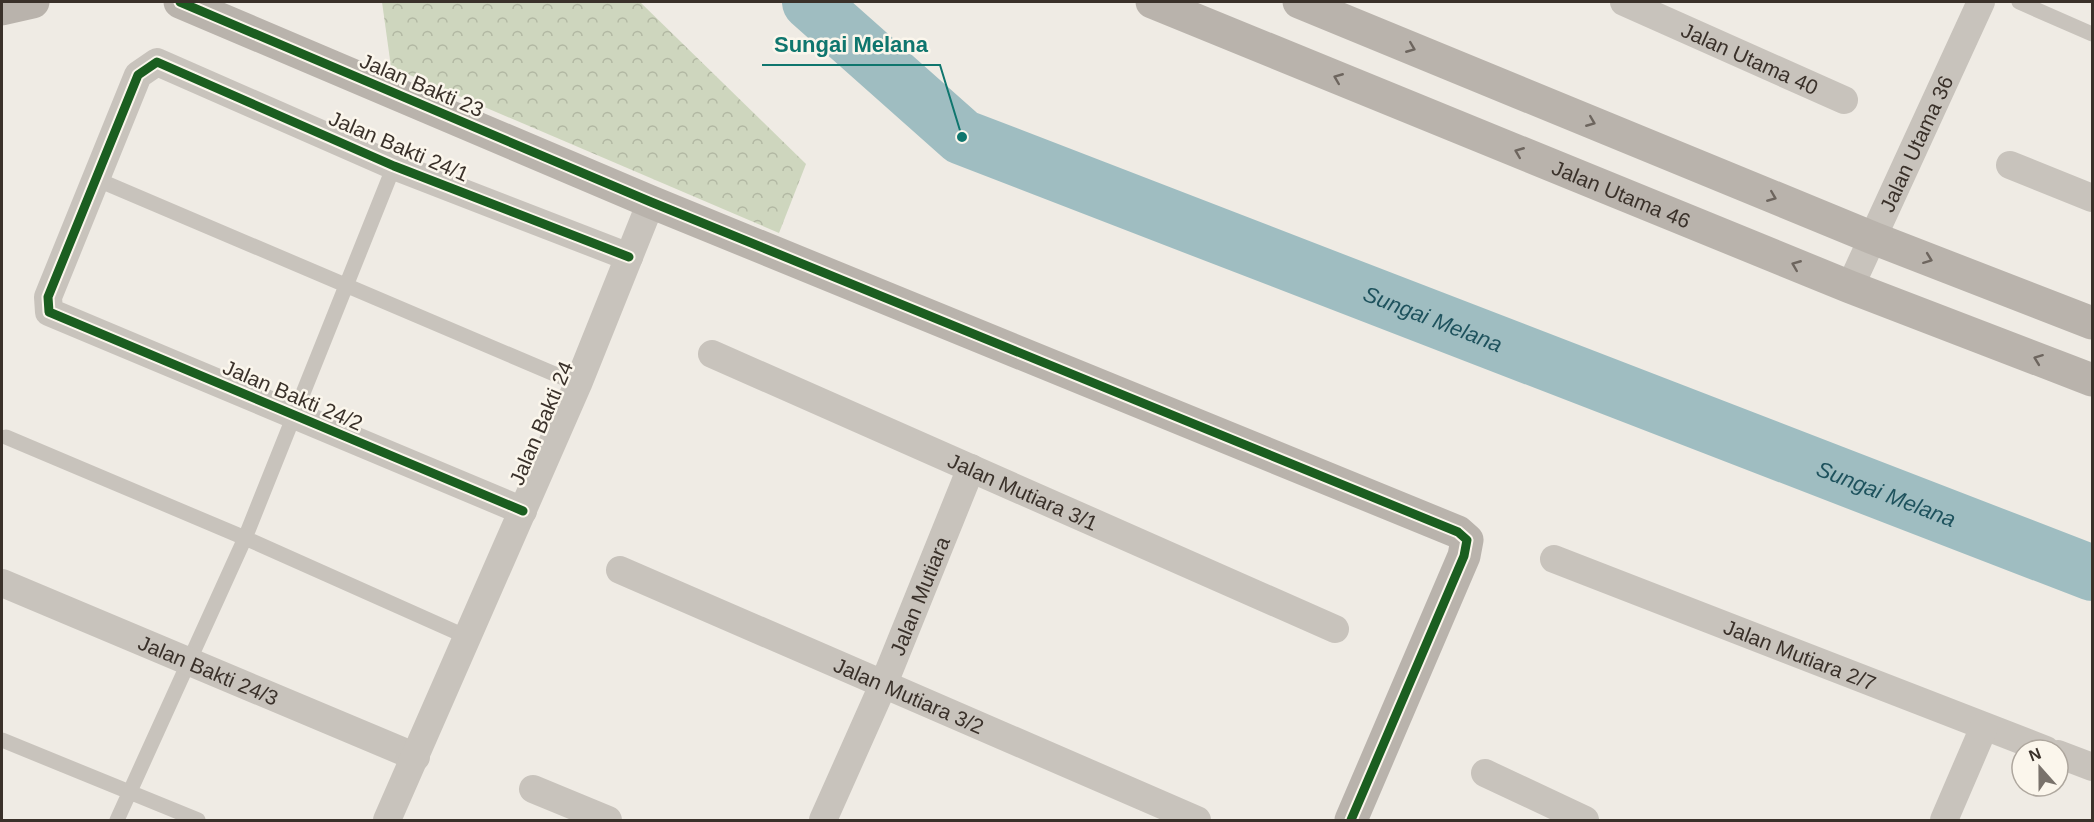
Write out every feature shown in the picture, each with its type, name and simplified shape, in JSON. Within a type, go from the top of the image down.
[{"type":"street","points":[[2,9],[33,2]]},
{"type":"street","name":"Jalan Bakti 23","points":[[180,2],[651,202],[1458,532],[1467,540],[1464,556],[1351,820]]},
{"type":"street","name":"Jalan Utama 46","points":[[1152,2],[1850,287],[2092,380]]},
{"type":"street","points":[[1299,2],[1873,238],[2092,323]]},
{"type":"street","name":"Jalan Utama 40","points":[[1624,2],[1844,100]]},
{"type":"street","name":"Jalan Utama 36","points":[[1850,287],[1981,2]]},
{"type":"street","name":"Jalan Bakti 24/1","points":[[96,179],[138,75],[157,62],[394,166],[629,257]]},
{"type":"street","points":[[2010,165],[2092,198]]},
{"type":"street","name":"Jalan Bakti 24/2","points":[[96,179],[48,297],[49,312],[523,511]]},
{"type":"street","name":"Jalan Bakti 24","points":[[387,820],[578,384],[651,202]]},
{"type":"street","name":"Jalan Mutiara 3/1","points":[[712,354],[1335,629]]},
{"type":"street","name":"Jalan Mutiara","points":[[823,820],[884,683],[971,468]]},
{"type":"street","name":"Jalan Mutiara 2/7","points":[[1554,559],[2014,738]]},
{"type":"street","name":"Jalan Mutiara 3/2","points":[[620,570],[1197,820]]},
{"type":"street","name":"Jalan Bakti 24/3","points":[[2,583],[416,756]]},
{"type":"street","points":[[1944,820],[1984,727]]},
{"type":"street","points":[[2070,759],[2092,767]]},
{"type":"street","points":[[1485,773],[1585,820]]},
{"type":"street","points":[[533,789],[608,820]]},
{"type":"lane","points":[[2019,2],[2092,34]]},
{"type":"lane","points":[[117,820],[245,538],[394,166]]},
{"type":"lane","points":[[96,179],[578,384]]},
{"type":"lane","points":[[6,437],[245,538],[467,637]]},
{"type":"lane","points":[[2,740],[198,820]]},
{"type":"green space","points":[[382,2],[640,2],[806,164],[779,233],[391,67]]},
{"type":"waterway","name":"Sungai Melana","points":[[810,2],[962,137],[2092,573]]},
{"type":"cycle path","points":[[180,2],[651,202],[1458,532],[1467,540],[1464,556],[1351,820]]},
{"type":"cycle path","points":[[523,511],[49,312],[48,297],[138,75],[157,62],[394,166],[629,257]]},
{"type":"place","name":"Sungai Melana","points":[[962,137]]}]
